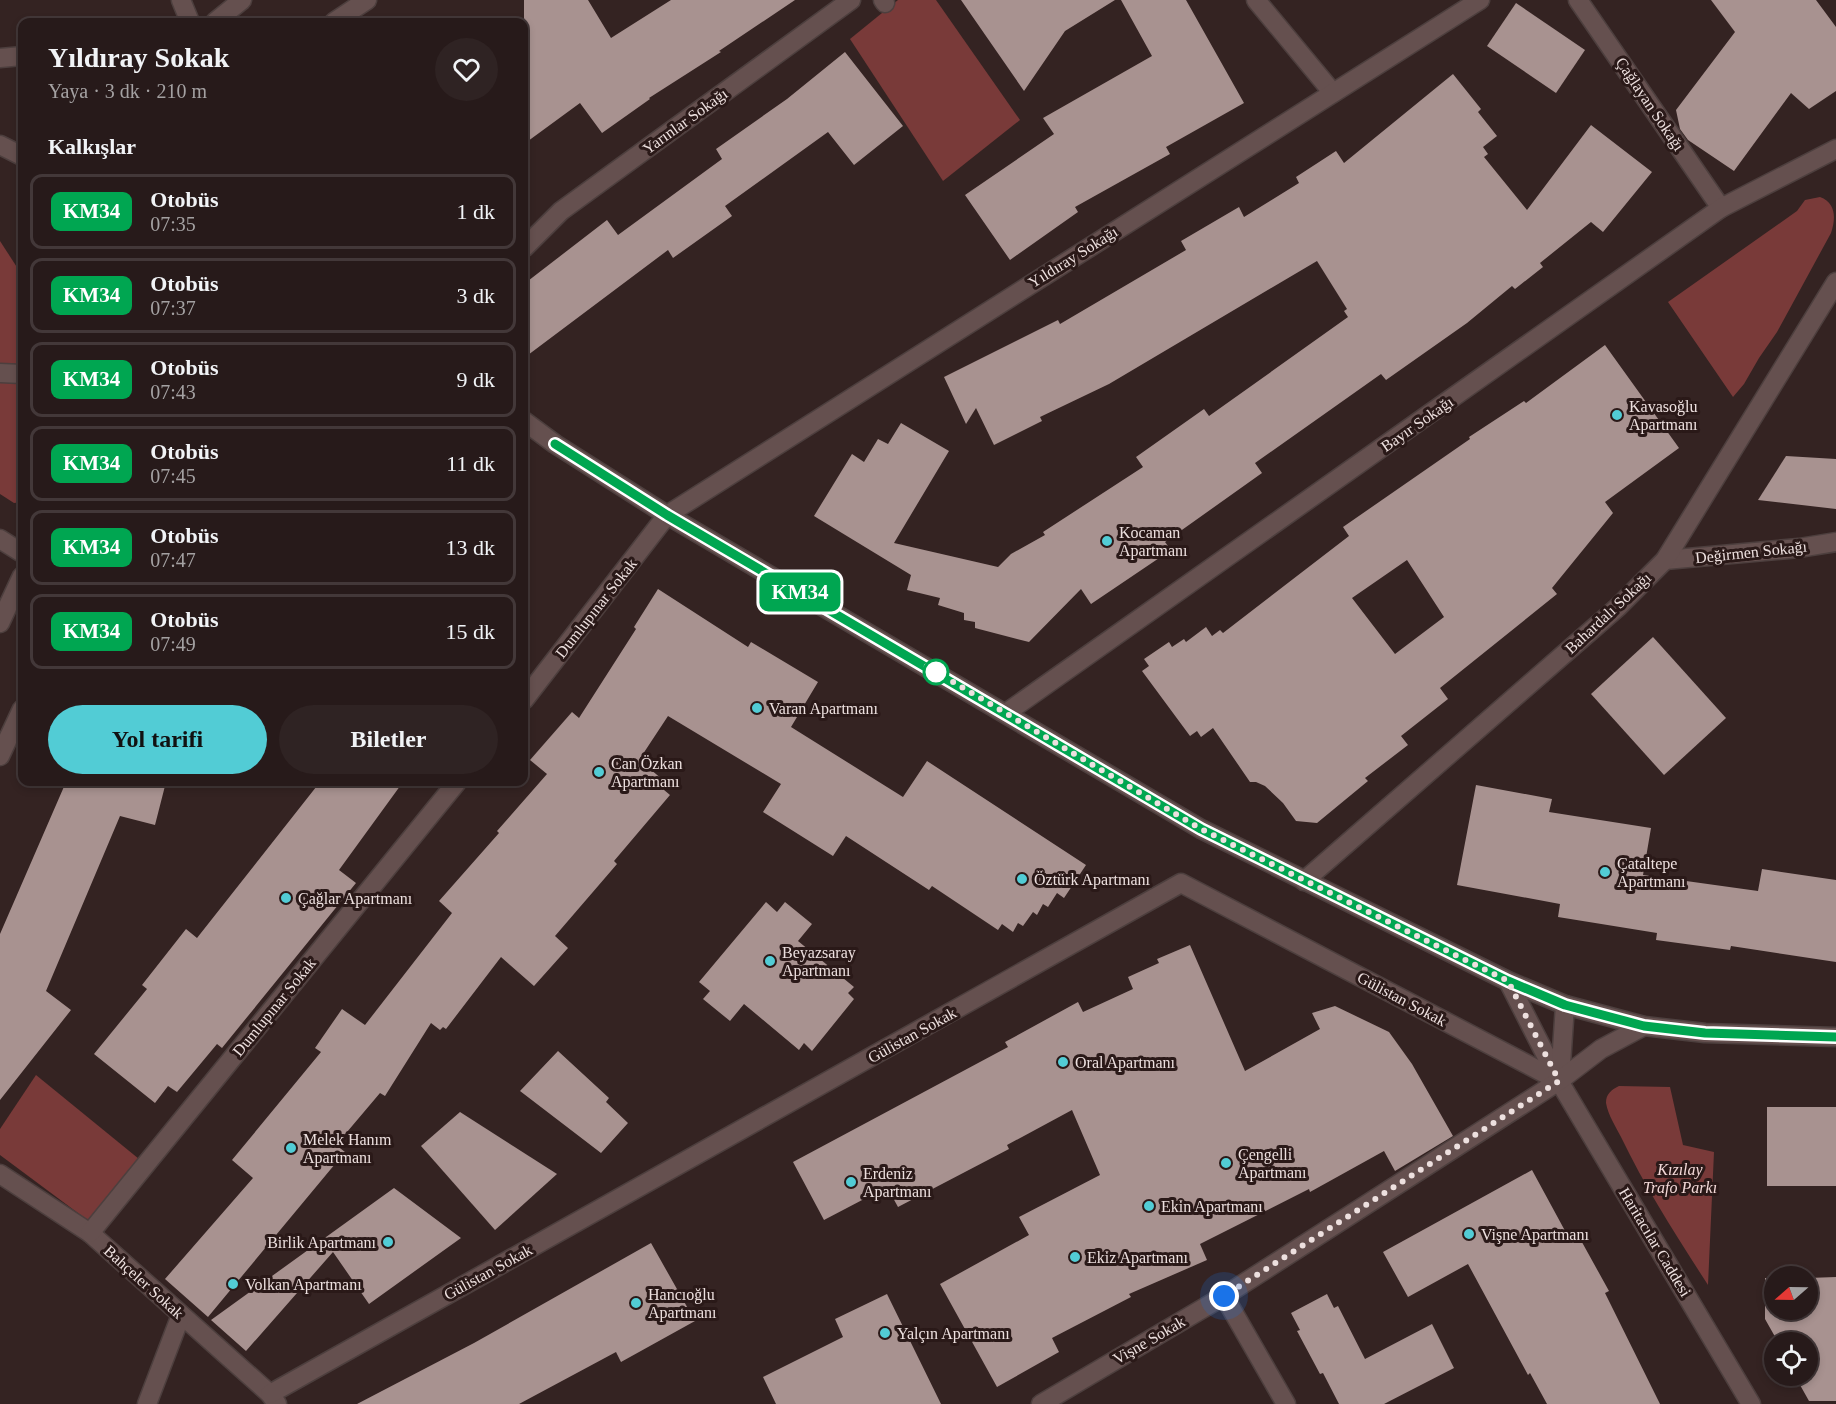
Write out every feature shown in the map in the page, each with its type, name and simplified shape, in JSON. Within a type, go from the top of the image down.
[{"type":"street","points":[[182,0],[189,18]]},
{"type":"street","points":[[220,18],[242,0]]},
{"type":"street","points":[[340,18],[367,0]]},
{"type":"street","name":"Yarınlar Sokağı","points":[[528,244],[561,211],[851,0]]},
{"type":"street","points":[[1256,0],[1333,93]]},
{"type":"street","name":"Yıldıray Sokağı","points":[[667,515],[1480,0]]},
{"type":"street","name":"Çağlayan Sokağı","points":[[1578,0],[1721,208]]},
{"type":"street","points":[[0,58],[18,56]]},
{"type":"street","points":[[0,145],[18,154]]},
{"type":"street","name":"Bayır Sokağı","points":[[1006,713],[1721,208],[1836,149]]},
{"type":"street","name":"Bahardalı Sokağı","points":[[1304,881],[1618,607],[1665,560],[1836,282]]},
{"type":"street","points":[[0,373],[18,374]]},
{"type":"street","points":[[528,424],[555,444],[667,515],[1201,829],[1508,981],[1565,1005],[1644,1026],[1705,1033],[1836,1037]]},
{"type":"street","points":[[528,436],[555,444]]},
{"type":"street","name":"Dumlupınar Sokak","points":[[528,695],[667,515]]},
{"type":"street","points":[[0,539],[18,550]]},
{"type":"street","name":"Değirmen Sokağı","points":[[1665,560],[1799,548],[1836,542]]},
{"type":"street","points":[[0,623],[18,585]]},
{"type":"street","points":[[0,756],[18,722]]},
{"type":"street","name":"Dumlupınar Sokak","points":[[90,1233],[454,786]]},
{"type":"street","name":"Gülistan Sokak","points":[[273,1399],[1181,884],[1559,1081]]},
{"type":"street","name":"Haritacılar Caddesi","points":[[1508,981],[1559,1081],[1751,1404]]},
{"type":"street","points":[[1559,1081],[1565,1005]]},
{"type":"street","name":"Vişne Sokak","points":[[1041,1404],[1224,1296],[1559,1081],[1601,1049],[1644,1026]]},
{"type":"street","name":"Bahçeler Sokak","points":[[0,1174],[90,1233],[273,1399]]},
{"type":"street","points":[[1224,1296],[1286,1404]]},
{"type":"street","points":[[147,1404],[181,1315]]},
{"type":"green space","points":[[898,0],[936,0],[1020,120],[943,181],[850,39]]},
{"type":"green space","points":[[1820,197],[1832,207],[1834,222],[1831,233],[1777,332],[1744,384],[1733,397],[1668,302],[1797,211],[1805,200]]},
{"type":"green space","points":[[0,241],[18,269],[18,502],[14,503],[0,494]]},
{"type":"green space","points":[[36,1075],[139,1159],[90,1222],[0,1155],[0,1129]]},
{"type":"green space","name":"Kızılay Trafo Parkı","points":[[1619,1086],[1670,1087],[1683,1145],[1714,1152],[1708,1285],[1651,1194],[1610,1116],[1606,1103],[1607,1097]]},
{"type":"building","points":[[524,0],[588,0],[611,38],[671,0],[795,0],[719,51],[721,52],[649,98],[602,133],[580,103],[528,141],[528,18],[524,18]]},
{"type":"building","points":[[961,0],[1115,0],[1065,31],[1024,91]]},
{"type":"building","points":[[1121,0],[1186,0],[1244,103],[1166,147],[1170,154],[1075,207],[1078,212],[1010,260],[965,195],[1054,134],[1043,118],[1152,56]]},
{"type":"building","points":[[1711,0],[1816,0],[1836,27],[1836,91],[1809,109],[1791,93],[1734,171],[1688,140],[1680,129],[1676,110],[1735,32]]},
{"type":"building","points":[[1516,3],[1585,50],[1556,93],[1487,46]]},
{"type":"building","points":[[845,52],[903,126],[854,165],[828,132],[725,206],[732,216],[673,258],[668,250],[528,355],[528,281],[607,220],[618,235],[722,159],[716,149],[787,99]]},
{"type":"building","points":[[1453,74],[1481,109],[1478,112],[1497,136],[1483,147],[1488,154],[1484,157],[1527,210],[1591,125],[1652,172],[1603,232],[1591,222],[1540,263],[1543,267],[1515,289],[1512,286],[1467,323],[1386,380],[1381,374],[1255,463],[1262,473],[1165,542],[1171,550],[1091,604],[1081,589],[1029,642],[975,628],[975,622],[964,620],[964,613],[938,605],[940,598],[907,590],[911,575],[814,516],[852,454],[864,462],[878,439],[888,444],[901,423],[949,451],[894,543],[998,567],[1011,554],[1045,535],[1043,532],[1143,467],[1136,457],[1204,409],[1209,416],[1348,317],[1344,311],[1347,309],[1317,261],[1109,384],[1040,417],[1042,421],[994,445],[976,408],[966,424],[944,377],[1058,320],[1060,324],[1186,250],[1181,241],[1239,207],[1244,217],[1299,183],[1296,177],[1336,151],[1344,163]]},
{"type":"building","points":[[1605,345],[1679,448],[1605,502],[1613,513],[1552,588],[1557,594],[1440,688],[1448,699],[1401,736],[1408,745],[1365,778],[1368,781],[1317,823],[1296,821],[1283,803],[1265,786],[1250,782],[1213,728],[1201,737],[1197,731],[1190,736],[1142,671],[1149,666],[1144,659],[1169,642],[1172,647],[1184,639],[1186,642],[1206,627],[1212,636],[1220,630],[1223,633],[1349,536],[1343,527],[1470,439],[1469,437],[1524,401],[1526,403]],"holes":[[[1407,560],[1444,617],[1395,654],[1352,598]]]},
{"type":"building","points":[[1786,456],[1836,459],[1836,509],[1758,500]]},
{"type":"building","points":[[658,589],[748,647],[751,642],[818,682],[791,727],[903,797],[927,761],[1086,865],[1064,898],[1057,893],[1048,907],[1043,904],[1037,915],[1033,912],[1023,926],[1018,923],[1013,932],[1002,924],[998,930],[932,886],[929,890],[846,836],[833,856],[763,812],[781,784],[668,716],[639,760],[662,779],[657,784],[670,795],[614,861],[617,864],[555,936],[568,948],[534,986],[501,957],[446,1029],[443,1027],[440,1030],[431,1023],[385,1096],[380,1093],[336,1145],[345,1152],[208,1317],[165,1279],[253,1178],[232,1160],[321,1052],[315,1048],[342,1009],[365,1025],[452,913],[439,901],[547,774],[530,760],[572,712],[579,718],[636,629],[634,627]]},
{"type":"building","points":[[1653,637],[1726,718],[1664,775],[1591,694]]},
{"type":"building","points":[[1476,785],[1552,799],[1549,812],[1651,828],[1643,875],[1758,891],[1762,869],[1836,880],[1836,962],[1731,946],[1730,950],[1656,940],[1657,933],[1558,917],[1560,904],[1457,885]]},
{"type":"building","points":[[64,786],[165,786],[155,825],[120,816],[46,991],[71,1010],[0,1100],[0,934]]},
{"type":"building","points":[[317,786],[400,786],[339,870],[356,883],[222,1048],[217,1044],[177,1092],[168,1086],[155,1103],[94,1054],[147,989],[142,985],[186,929],[197,938]]},
{"type":"building","name":"Beyazsaray Apartmanı","points":[[766,902],[777,912],[785,902],[812,924],[798,941],[854,987],[848,993],[854,999],[812,1051],[804,1043],[799,1050],[744,1004],[730,1021],[703,999],[710,991],[699,982]]},
{"type":"building","points":[[1190,945],[1245,1071],[1320,1029],[1312,1013],[1335,1006],[1389,1032],[1412,1064],[1453,1136],[1395,1171],[1384,1151],[1310,1192],[1309,1189],[1200,1244],[1207,1260],[1129,1294],[1131,1297],[1052,1338],[1059,1352],[997,1387],[940,1284],[1029,1235],[1019,1217],[1100,1175],[1072,1110],[1007,1145],[1009,1149],[898,1207],[887,1187],[824,1220],[793,1162],[1008,1047],[1005,1042],[1078,1002],[1083,1012],[1133,989],[1128,977],[1159,963],[1157,959]]},
{"type":"building","points":[[558,1051],[609,1098],[606,1102],[628,1123],[601,1153],[520,1091]]},
{"type":"building","points":[[1767,1107],[1836,1107],[1836,1186],[1767,1186]]},
{"type":"building","points":[[460,1112],[557,1174],[495,1230],[421,1146]]},
{"type":"building","points":[[1532,1170],[1570,1240],[1578,1235],[1609,1291],[1605,1293],[1660,1404],[1547,1404],[1530,1373],[1528,1375],[1468,1264],[1408,1297],[1383,1252]]},
{"type":"building","name":"Birlik Apartmanı","points":[[394,1188],[461,1238],[369,1304],[333,1252],[246,1351],[211,1320]]},
{"type":"building","points":[[651,1243],[695,1321],[621,1362],[616,1352],[519,1404],[357,1404],[474,1343]]},
{"type":"building","points":[[1836,1277],[1836,1401],[1809,1401],[1801,1386],[1818,1386],[1818,1332],[1772,1332],[1766,1320],[1818,1320],[1818,1278]]},
{"type":"building","name":"Yalçın Apartmanı","points":[[887,1294],[941,1404],[776,1404],[763,1377],[843,1337],[835,1319]]},
{"type":"building","points":[[1327,1294],[1334,1308],[1338,1306],[1365,1359],[1432,1324],[1454,1368],[1384,1404],[1339,1404],[1297,1331],[1300,1330],[1291,1313]]},
{"type":"bus line","name":"KM34","points":[[555,444],[667,515],[1201,829],[1508,981],[1565,1005],[1644,1026],[1705,1033],[1836,1037]]},
{"type":"place","name":"Kavasoğlu Apartmanı","points":[[1617,415]]},
{"type":"place","name":"Kocaman Apartmanı","points":[[1107,541]]},
{"type":"place","name":"Varan Apartmanı","points":[[757,708]]},
{"type":"place","name":"Can Özkan Apartmanı","points":[[599,772]]},
{"type":"place","name":"Çataltepe Apartmanı","points":[[1605,872]]},
{"type":"place","name":"Öztürk Apartmanı","points":[[1022,879]]},
{"type":"place","name":"Çağlar Apartmanı","points":[[286,898]]},
{"type":"place","name":"Beyazsaray Apartmanı","points":[[770,961]]},
{"type":"place","name":"Oral Apartmanı","points":[[1063,1062]]},
{"type":"place","name":"Melek Hanım Apartmanı","points":[[291,1148]]},
{"type":"place","name":"Çengelli Apartmanı","points":[[1226,1163]]},
{"type":"place","name":"Erdeniz Apartmanı","points":[[851,1182]]},
{"type":"place","name":"Ekin Apartmanı","points":[[1149,1206]]},
{"type":"place","name":"Vişne Apartmanı","points":[[1469,1234]]},
{"type":"place","name":"Birlik Apartmanı","points":[[388,1242]]},
{"type":"place","name":"Ekiz Apartmanı","points":[[1075,1257]]},
{"type":"place","name":"Volkan Apartmanı","points":[[233,1284]]},
{"type":"place","name":"Hancıoğlu Apartmanı","points":[[636,1303]]},
{"type":"place","name":"Yalçın Apartmanı","points":[[885,1333]]},
{"type":"route","points":[[936,672],[926,666],[1201,829],[1508,981],[1559,1081],[1224,1296]]}]
